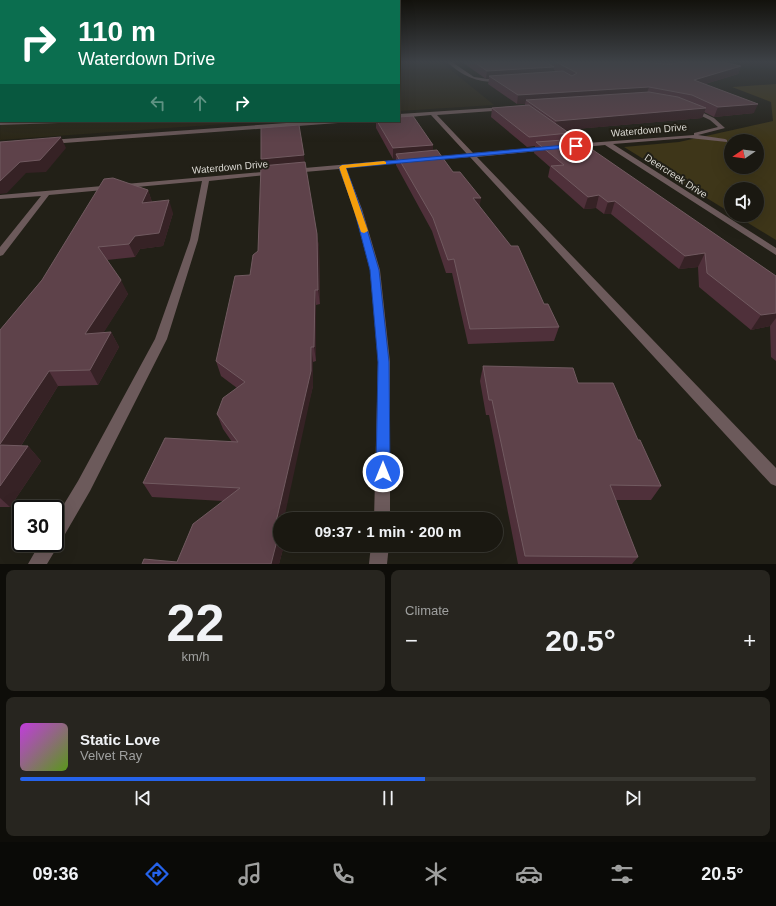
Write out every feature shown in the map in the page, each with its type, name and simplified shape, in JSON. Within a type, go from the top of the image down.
[{"type":"street","points":[[683,106],[712,119],[722,128],[689,136]]},
{"type":"street","points":[[400,116],[512,108]]},
{"type":"street","points":[[433,114],[776,479]]},
{"type":"street","points":[[0,123],[30,122]]},
{"type":"street","points":[[39,143],[324,122]]},
{"type":"street","name":"Waterdown Drive","points":[[567,147],[689,136],[724,141]]},
{"type":"street","name":"Deercreek Drive","points":[[606,143],[776,252]]},
{"type":"street","points":[[289,172],[559,148]]},
{"type":"street","points":[[342,167],[358,209],[375,270],[384,362],[382,512]]},
{"type":"street","name":"Waterdown Drive","points":[[0,198],[282,172]]},
{"type":"street","points":[[64,520],[84,486],[162,339],[194,240],[206,179]]},
{"type":"street","points":[[0,253],[47,193]]},
{"type":"street","points":[[37,564],[44,552]]},
{"type":"street","points":[[378,564],[379,552]]},
{"type":"shaded area","points":[[400,88],[473,88],[494,105],[400,111]]},
{"type":"shaded area","points":[[735,88],[776,88],[776,240],[746,222],[764,222],[764,182],[724,182],[724,209],[624,147],[679,142],[773,121],[771,102]]},
{"type":"shaded area","points":[[0,122],[251,122],[0,140]]},
{"type":"building","points":[[508,88],[627,88],[518,95]]},
{"type":"building","points":[[656,88],[716,88],[758,104],[718,107],[692,95]]},
{"type":"building","points":[[649,92],[678,97],[706,108],[556,121],[526,100]]},
{"type":"building","points":[[529,105],[569,133],[529,137],[492,108]]},
{"type":"building","points":[[413,116],[433,145],[393,148],[378,122],[400,122],[400,117]]},
{"type":"building","points":[[299,125],[304,155],[261,159],[261,128]]},
{"type":"building","points":[[61,137],[40,160],[20,162],[0,181],[0,142]]},
{"type":"building","points":[[577,139],[776,276],[776,313],[761,315],[707,273],[705,253],[685,256],[615,201],[608,202],[599,195],[588,197],[551,166],[564,165],[536,142]]},
{"type":"building","points":[[437,150],[453,172],[460,172],[481,198],[473,198],[511,246],[518,246],[544,304],[548,304],[559,327],[470,329],[454,259],[448,260],[433,218],[396,154]]},
{"type":"building","points":[[305,162],[317,234],[318,290],[315,290],[314,347],[311,347],[311,371],[278,512],[273,512],[274,552],[271,564],[142,564],[144,559],[177,562],[193,524],[240,488],[143,483],[165,438],[238,442],[217,414],[223,398],[245,382],[216,361],[235,276],[250,275],[253,255],[258,251],[261,166]]},
{"type":"building","points":[[113,178],[148,190],[142,203],[169,200],[159,233],[135,236],[129,244],[98,247],[121,280],[85,334],[111,332],[90,370],[49,371],[0,444],[0,330],[42,280],[104,179]]},
{"type":"building","points":[[483,366],[573,368],[578,383],[613,383],[638,440],[640,440],[661,486],[610,485],[638,557],[525,556],[492,400],[489,400]]},
{"type":"building","points":[[0,445],[28,446],[0,486]]},
{"type":"slow traffic","points":[[364,231],[358,209],[342,167],[384,163]]},
{"type":"route","points":[[383,472],[384,362],[375,270],[358,209],[342,167],[576,146]]}]
